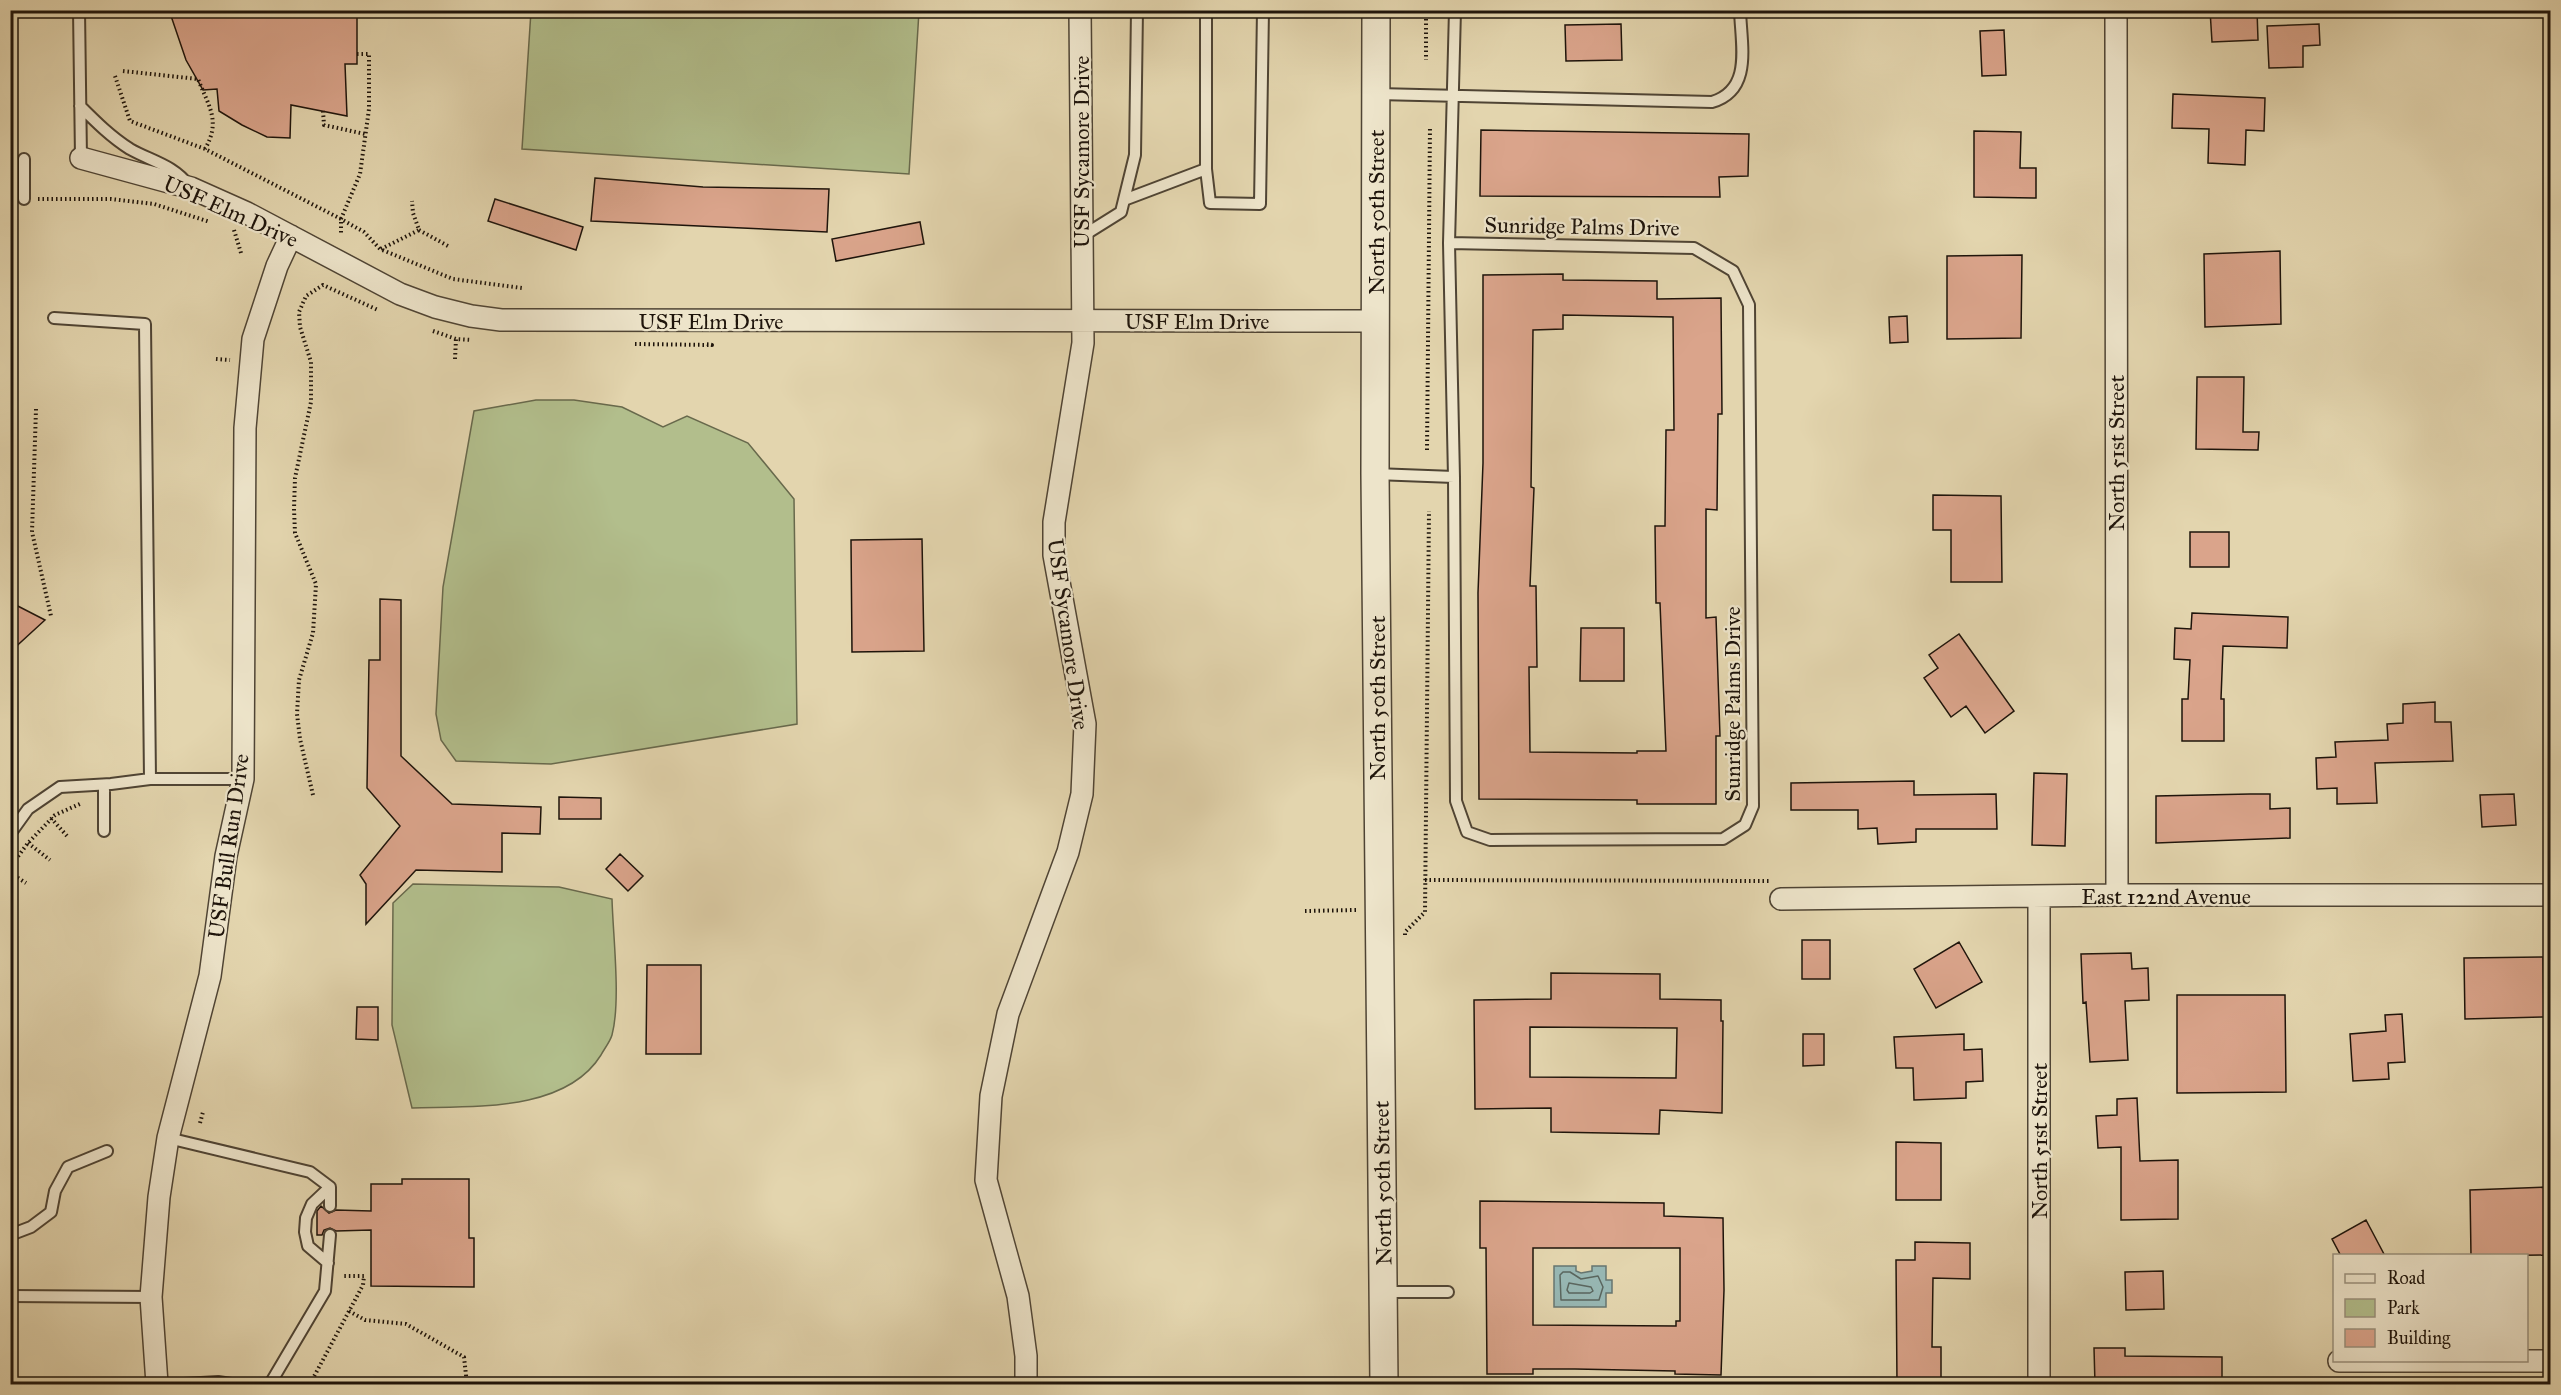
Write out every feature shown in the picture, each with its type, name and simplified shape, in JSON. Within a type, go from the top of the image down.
[{"type":"street","name":"USF Sycamore Drive","points":[[1026,1384],[1026,1356],[1018,1296],[986,1180],[991,1096],[1008,1014],[1068,852],[1082,794],[1085,724],[1054,555],[1054,522],[1083,343],[1080,10]]},
{"type":"street","name":"North 50th Street","points":[[1376,10],[1375,474],[1384,1384]]},
{"type":"street","name":"North 51st Street","points":[[2116,10],[2116,895]]},
{"type":"street","name":"USF Elm Drive","points":[[81,158],[191,188],[400,294],[435,307],[471,316],[501,320],[1375,321]]},
{"type":"street","name":"USF Bull Run Drive","points":[[157,1384],[151,1297],[159,1197],[168,1138],[210,976],[226,856],[243,779],[244,428],[253,339],[278,266],[291,237]]},
{"type":"street","name":"East 122nd Avenue","points":[[1781,899],[2116,895],[2550,896]]},
{"type":"street","name":"North 51st Street","points":[[2039,897],[2039,1384]]},
{"type":"street","points":[[2528,1361],[2550,1361]]},
{"type":"lane","points":[[79,10],[81,158]]},
{"type":"lane","points":[[1081,237],[1121,212],[1124,200],[1135,155],[1137,10]]},
{"type":"lane","points":[[1206,10],[1206,169],[1210,203],[1260,204],[1263,10]]},
{"type":"lane","name":"Sunridge Palms Drive","points":[[1449,243],[1694,248],[1733,271],[1749,305],[1754,806],[1745,825],[1722,839],[1490,840],[1467,832],[1456,801],[1455,477],[1449,243],[1455,10]]},
{"type":"lane","points":[[1377,94],[1712,102],[1726,98],[1737,87],[1742,72],[1740,10]]},
{"type":"lane","points":[[80,106],[102,129],[131,149],[179,172],[191,188]]},
{"type":"lane","points":[[24,159],[24,199]]},
{"type":"lane","points":[[1124,200],[1206,169]]},
{"type":"lane","points":[[54,318],[145,324],[150,779]]},
{"type":"lane","points":[[1375,474],[1455,477]]},
{"type":"lane","points":[[10,834],[28,809],[60,787],[104,785],[150,779],[243,779]]},
{"type":"lane","points":[[104,785],[104,831]]},
{"type":"lane","points":[[168,1138],[310,1172],[330,1187]]},
{"type":"lane","points":[[10,1235],[31,1227],[51,1212],[55,1191],[68,1167],[107,1150]]},
{"type":"lane","points":[[330,1187],[330,1206]]},
{"type":"lane","points":[[328,1263],[308,1246],[305,1232],[306,1218],[312,1204],[330,1187]]},
{"type":"lane","points":[[270,1384],[325,1291],[330,1235]]},
{"type":"lane","points":[[1384,1292],[1448,1292]]},
{"type":"lane","points":[[10,1296],[151,1297]]},
{"type":"lane","points":[[184,1384],[218,1382],[231,1384]]},
{"type":"path","points":[[1426,10],[1426,60]]},
{"type":"path","points":[[341,233],[341,219],[360,174],[369,109],[369,54],[357,54]]},
{"type":"path","points":[[123,71],[198,79],[214,116],[213,135],[205,149]]},
{"type":"path","points":[[115,76],[130,121],[205,149],[364,232],[380,249],[453,279],[522,288]]},
{"type":"path","points":[[324,111],[324,125],[365,134]]},
{"type":"path","points":[[1427,450],[1430,126]]},
{"type":"path","points":[[37,199],[111,199],[154,204],[214,224]]},
{"type":"path","points":[[411,201],[419,230],[448,246]]},
{"type":"path","points":[[224,227],[234,230],[241,253]]},
{"type":"path","points":[[380,249],[419,230]]},
{"type":"path","points":[[313,795],[300,739],[297,714],[299,680],[313,633],[316,603],[316,584],[295,533],[295,478],[311,402],[311,362],[300,327],[299,312],[306,296],[323,285],[381,311]]},
{"type":"path","points":[[424,327],[456,339],[479,340]]},
{"type":"path","points":[[455,359],[456,339]]},
{"type":"path","points":[[631,344],[712,345],[700,342]]},
{"type":"path","points":[[36,409],[32,532],[51,616]]},
{"type":"path","points":[[1406,932],[1425,912],[1429,511]]},
{"type":"path","points":[[10,867],[28,843],[55,815],[85,802]]},
{"type":"path","points":[[51,819],[67,836]]},
{"type":"path","points":[[28,843],[50,860]]},
{"type":"path","points":[[10,873],[26,883]]},
{"type":"path","points":[[1305,911],[1356,910],[1378,906]]},
{"type":"path","points":[[200,1123],[203,1112]]},
{"type":"path","points":[[310,1384],[359,1292],[364,1276],[351,1279],[327,1277]]},
{"type":"path","points":[[352,1291],[359,1292]]},
{"type":"path","points":[[349,1311],[366,1320],[406,1324],[464,1357],[467,1384]]},
{"type":"green space","points":[[531,11],[919,11],[909,174],[522,149]]},
{"type":"green space","points":[[536,400],[574,400],[622,407],[663,427],[687,416],[748,443],[794,499],[797,724],[551,764],[456,761],[441,740],[436,714],[443,587],[474,411]]},
{"type":"green space","points":[[413,884],[559,887],[612,899],[616,987],[615,1021],[608,1043],[585,1074],[565,1087],[541,1097],[515,1103],[412,1108],[392,1025],[393,903]]},
{"type":"water","points":[[1554,1266],[1576,1266],[1576,1271],[1581,1273],[1592,1271],[1592,1266],[1606,1266],[1606,1280],[1612,1280],[1612,1293],[1606,1293],[1606,1307],[1554,1307]]},
{"type":"building","points":[[169,10],[357,10],[357,64],[345,64],[347,116],[291,105],[290,138],[267,137],[242,125],[219,111],[217,89],[203,90],[186,60]]},
{"type":"building","points":[[2210,10],[2257,10],[2258,40],[2212,42]]},
{"type":"building","points":[[1621,24],[1622,60],[1566,61],[1565,25]]},
{"type":"building","points":[[2319,24],[2320,45],[2303,46],[2303,67],[2269,68],[2267,26]]},
{"type":"building","points":[[2004,30],[2006,75],[1982,76],[1980,31]]},
{"type":"building","points":[[2173,94],[2265,98],[2264,131],[2246,130],[2245,165],[2208,163],[2209,129],[2172,128]]},
{"type":"building","points":[[1481,130],[1749,134],[1748,176],[1719,177],[1720,197],[1480,196]]},
{"type":"building","points":[[1974,131],[2021,132],[2020,168],[2036,168],[2036,198],[1974,197]]},
{"type":"building","points":[[595,178],[703,187],[829,189],[827,232],[591,221]]},
{"type":"building","points":[[495,199],[583,227],[576,250],[488,221]]},
{"type":"building","points":[[920,222],[924,244],[836,261],[832,239]]},
{"type":"building","points":[[2280,251],[2281,324],[2205,327],[2204,254]]},
{"type":"building","points":[[2022,255],[2021,338],[1947,339],[1947,256]]},
{"type":"building","points":[[1563,274],[1563,280],[1657,281],[1657,299],[1721,298],[1722,414],[1718,414],[1717,510],[1706,509],[1706,618],[1716,617],[1720,736],[1716,736],[1716,804],[1637,804],[1637,800],[1479,799],[1478,593],[1483,463],[1483,275]],"holes":[[[1563,315],[1673,317],[1674,430],[1666,430],[1665,526],[1655,526],[1656,603],[1660,603],[1666,751],[1530,752],[1529,667],[1537,667],[1536,586],[1530,586],[1534,488],[1531,487],[1533,330],[1563,329]]]},
{"type":"building","points":[[1907,316],[1908,342],[1890,343],[1889,317]]},
{"type":"building","points":[[2197,377],[2244,377],[2243,432],[2259,432],[2258,450],[2196,449]]},
{"type":"building","points":[[1933,495],[2001,496],[2002,582],[1951,582],[1951,530],[1933,530]]},
{"type":"building","points":[[2190,532],[2229,532],[2229,567],[2190,567]]},
{"type":"building","points":[[922,539],[924,651],[852,652],[851,540]]},
{"type":"building","points":[[380,599],[401,600],[401,756],[452,804],[541,807],[540,834],[502,833],[502,872],[416,870],[366,924],[366,884],[360,875],[400,826],[367,788],[369,660],[380,660]]},
{"type":"building","points":[[10,602],[45,620],[10,652]]},
{"type":"building","points":[[2192,613],[2288,617],[2287,648],[2223,646],[2221,699],[2224,699],[2224,741],[2182,741],[2182,699],[2188,699],[2190,660],[2174,659],[2175,628],[2191,629]]},
{"type":"building","points":[[1581,628],[1624,628],[1624,681],[1580,681]]},
{"type":"building","points":[[1959,634],[2014,711],[1985,733],[1966,706],[1951,717],[1924,678],[1938,668],[1929,655]]},
{"type":"building","points":[[2435,702],[2435,722],[2451,722],[2453,761],[2375,763],[2377,803],[2337,804],[2337,788],[2317,789],[2316,758],[2336,757],[2335,742],[2388,740],[2387,724],[2403,723],[2403,704]]},
{"type":"building","points":[[2034,773],[2067,774],[2065,846],[2032,845]]},
{"type":"building","points":[[1914,781],[1914,795],[1996,794],[1997,829],[1916,829],[1916,842],[1878,844],[1877,828],[1858,829],[1858,810],[1791,810],[1791,783]]},
{"type":"building","points":[[2270,794],[2270,809],[2290,808],[2290,838],[2156,843],[2156,796]]},
{"type":"building","points":[[2514,794],[2516,825],[2482,827],[2480,795]]},
{"type":"building","points":[[559,797],[601,798],[601,819],[559,819]]},
{"type":"building","points":[[620,854],[643,876],[628,891],[606,869]]},
{"type":"building","points":[[1802,940],[1830,940],[1830,979],[1802,979]]},
{"type":"building","points":[[1959,942],[1982,982],[1936,1008],[1914,969]]},
{"type":"building","points":[[2131,953],[2132,969],[2148,968],[2149,1000],[2125,1001],[2128,1060],[2090,1062],[2086,1002],[2083,1003],[2081,954]]},
{"type":"building","points":[[2543,957],[2544,1017],[2465,1019],[2464,958]]},
{"type":"building","points":[[647,965],[701,965],[701,1054],[646,1054]]},
{"type":"building","points":[[1551,973],[1660,974],[1660,999],[1721,1000],[1721,1021],[1723,1021],[1722,1113],[1660,1110],[1659,1134],[1551,1132],[1551,1108],[1475,1109],[1474,1000],[1551,999]],"holes":[[[1530,1027],[1677,1028],[1676,1078],[1530,1077]]]},
{"type":"building","points":[[2177,995],[2285,995],[2286,1092],[2177,1093]]},
{"type":"building","points":[[357,1007],[378,1007],[378,1040],[356,1039]]},
{"type":"building","points":[[2402,1014],[2405,1062],[2388,1063],[2389,1079],[2353,1081],[2350,1034],[2386,1031],[2385,1015]]},
{"type":"building","points":[[1803,1034],[1824,1034],[1824,1065],[1803,1066]]},
{"type":"building","points":[[1964,1034],[1964,1050],[1982,1049],[1983,1081],[1966,1082],[1966,1098],[1914,1100],[1913,1068],[1896,1068],[1894,1037]]},
{"type":"building","points":[[2137,1098],[2140,1161],[2178,1160],[2178,1219],[2121,1220],[2121,1147],[2098,1148],[2096,1116],[2117,1115],[2117,1099]]},
{"type":"building","points":[[1896,1142],[1941,1143],[1941,1200],[1896,1200]]},
{"type":"building","points":[[402,1179],[469,1179],[469,1238],[474,1238],[474,1287],[371,1286],[371,1230],[336,1231],[330,1228],[324,1230],[322,1235],[317,1235],[317,1211],[321,1206],[329,1213],[336,1210],[371,1211],[371,1184],[402,1184]]},
{"type":"building","points":[[2550,1187],[2550,1255],[2471,1254],[2470,1190]]},
{"type":"building","points":[[1480,1201],[1664,1203],[1664,1216],[1723,1218],[1724,1290],[1721,1375],[1675,1374],[1675,1371],[1575,1369],[1533,1369],[1533,1374],[1487,1374],[1486,1248],[1480,1248]],"holes":[[[1533,1248],[1680,1248],[1680,1321],[1676,1321],[1676,1326],[1533,1325]]]},
{"type":"building","points":[[2366,1220],[2384,1254],[2340,1254],[2332,1239]]},
{"type":"building","points":[[1915,1242],[1970,1243],[1970,1279],[1933,1278],[1932,1347],[1941,1347],[1941,1384],[1897,1384],[1896,1260],[1915,1260]]},
{"type":"building","points":[[2163,1271],[2164,1309],[2126,1310],[2125,1272]]},
{"type":"building","points":[[2094,1348],[2125,1348],[2125,1356],[2222,1357],[2222,1384],[2095,1384]]}]
